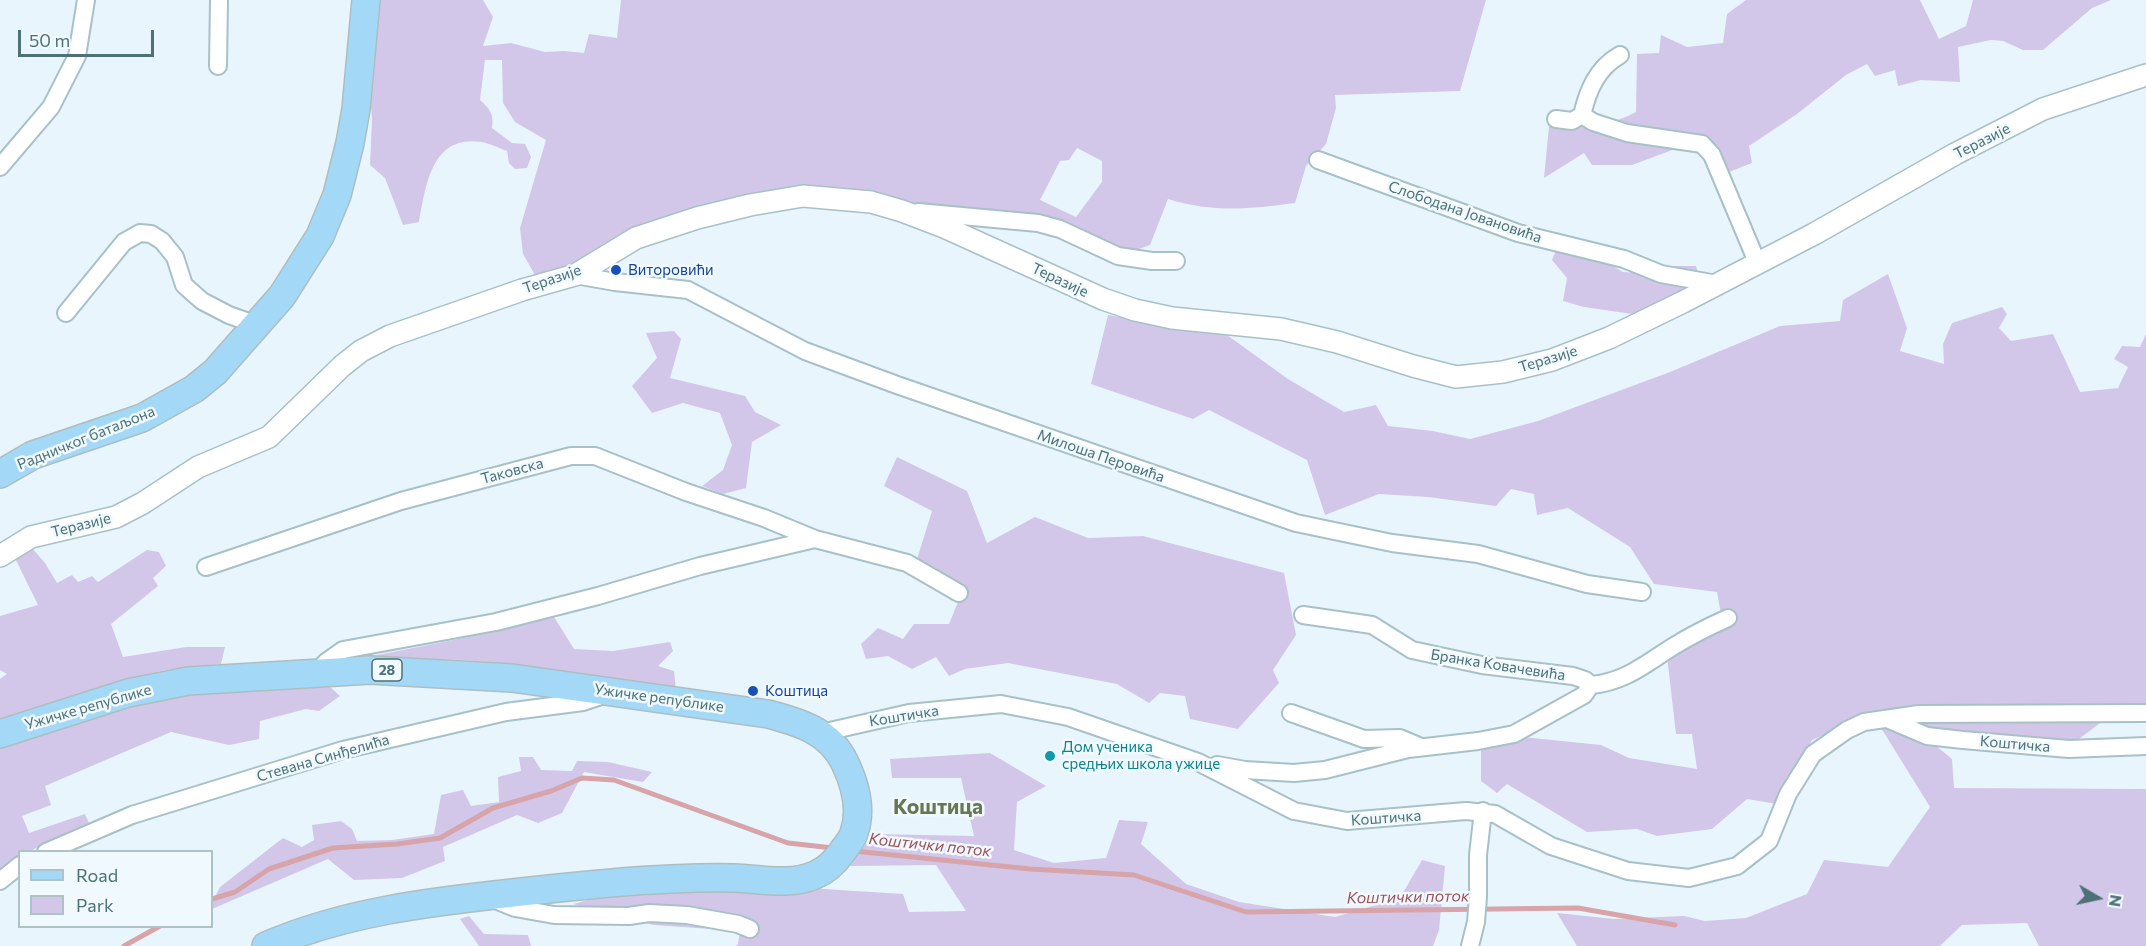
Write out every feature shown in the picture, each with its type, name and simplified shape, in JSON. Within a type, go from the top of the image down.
[{"type":"main road","name":"Радничког батаљона","points":[[0,474],[33,455],[136,420],[181,397],[215,372],[296,277],[320,236],[337,195],[356,109],[366,0]]},
{"type":"main road","name":"Ужичке републике","points":[[0,734],[128,693],[188,681],[370,669],[512,678],[768,714],[793,720],[820,733],[841,753],[851,777],[858,811],[854,834],[834,863],[816,875],[795,882],[733,878],[671,879],[486,896],[353,916],[315,927],[266,946]]},
{"type":"street","points":[[0,167],[51,107],[77,57],[86,0]]},
{"type":"street","points":[[218,66],[219,0]]},
{"type":"street","points":[[1556,119],[1572,121],[1582,115],[1594,80],[1608,62],[1620,55]]},
{"type":"street","name":"Теразије","points":[[0,556],[31,537],[116,517],[198,468],[269,437],[342,366],[361,351],[390,336],[522,290],[575,275],[636,238],[697,218],[750,206],[803,196],[871,202],[954,231],[1103,299],[1135,310],[1172,318],[1281,330],[1337,342],[1456,377],[1503,372],[1552,360],[1609,338],[1814,234],[1955,154],[2043,109],[2146,75]]},
{"type":"street","points":[[1582,115],[1593,122],[1628,133],[1702,144],[1712,155],[1757,262]]},
{"type":"street","name":"Слободана Јовановића","points":[[1318,160],[1518,232],[1624,259],[1661,274],[1717,284]]},
{"type":"street","points":[[902,211],[1038,223],[1060,229],[1118,256],[1152,261],[1176,261]]},
{"type":"street","points":[[66,313],[124,242],[140,233],[150,234],[162,241],[175,257],[184,285],[202,300],[229,315],[257,325]]},
{"type":"street","name":"Милоша Перовића","points":[[575,275],[688,290],[805,351],[908,389],[1296,523],[1392,543],[1478,554],[1587,584],[1642,592]]},
{"type":"street","name":"Таковска","points":[[206,567],[401,501],[571,456],[595,456],[686,492],[815,538],[907,563],[959,593]]},
{"type":"street","name":"Таковска","points":[[317,672],[326,662],[344,650],[496,622],[598,596],[700,566],[815,538]]},
{"type":"street","name":"Бранка Ковачевића","points":[[1304,615],[1372,625],[1412,651],[1482,665],[1573,676],[1592,685]]},
{"type":"street","points":[[1198,762],[1245,770],[1294,773],[1325,770],[1398,751],[1514,734],[1584,694],[1592,685],[1607,684],[1631,675],[1693,634],[1728,618]]},
{"type":"street","name":"Стевана Синђелића","points":[[51,850],[132,815],[343,750],[506,712],[594,700],[606,692]]},
{"type":"street","name":"Коштичка","points":[[820,733],[909,712],[1001,704],[1068,717],[1198,762],[1294,811],[1347,821],[1483,811],[1495,814],[1551,846],[1617,868],[1689,878],[1737,866],[1769,841],[1788,794],[1813,754],[1847,730],[1864,722],[1919,714],[2146,713]]},
{"type":"street","points":[[1291,713],[1364,739],[1400,738],[1422,747]]},
{"type":"street","name":"Коштичка","points":[[1887,720],[1928,736],[1963,740],[2069,749],[2146,746]]},
{"type":"street","points":[[1470,946],[1476,922],[1478,855],[1483,811]]},
{"type":"street","points":[[0,881],[18,868]]},
{"type":"street","name":"Ужичке републике","points":[[486,896],[515,908],[554,915],[629,916],[649,913],[687,915],[750,928]]},
{"type":"green space","points":[[375,0],[483,0],[493,17],[483,46],[511,43],[545,52],[584,53],[589,34],[617,38],[621,0],[1486,0],[1460,91],[1335,95],[1336,108],[1326,144],[1306,166],[1295,203],[1262,207],[1216,208],[1168,199],[1150,245],[1131,252],[1033,215],[790,196],[605,252],[561,269],[535,275],[523,254],[520,228],[546,140],[515,122],[503,103],[502,60],[485,60],[480,100],[490,112],[492,128],[512,143],[525,144],[531,157],[527,168],[515,169],[509,163],[507,151],[487,143],[464,142],[451,146],[434,166],[419,222],[403,225],[385,178],[370,165],[372,118],[368,74]],"holes":[[[1077,148],[1102,161],[1102,182],[1076,217],[1040,200],[1060,161],[1069,160]]]},
{"type":"green space","points":[[1746,0],[1920,0],[1939,39],[1966,26],[1973,0],[2111,0],[2092,8],[2043,50],[2023,50],[2003,41],[1991,40],[1958,47],[1960,82],[1921,80],[1898,86],[1895,70],[1875,76],[1867,64],[1846,75],[1797,114],[1749,146],[1752,163],[1724,174],[1706,135],[1632,165],[1592,165],[1584,153],[1544,178],[1549,126],[1605,123],[1636,112],[1637,54],[1659,53],[1661,35],[1687,47],[1723,43],[1727,14]]},
{"type":"green space","points":[[1556,250],[1601,259],[1623,272],[1644,273],[1673,266],[1696,266],[1702,288],[1639,315],[1584,307],[1563,301],[1567,278],[1552,260]]},
{"type":"green space","points":[[1888,274],[1907,328],[1900,351],[1944,364],[1943,344],[1952,323],[2002,307],[2007,314],[1999,328],[2011,341],[2053,334],[2080,392],[2118,388],[2128,367],[2114,359],[2122,346],[2140,347],[2146,334],[2146,710],[2104,720],[2075,742],[1931,728],[1868,717],[1935,745],[1952,759],[1954,788],[2146,789],[2146,946],[2039,946],[2027,923],[1962,925],[1940,946],[1577,946],[1557,913],[1614,919],[1684,916],[1705,921],[1746,918],[1807,894],[1824,860],[1888,867],[1930,807],[1883,731],[1865,717],[1812,740],[1777,804],[1747,799],[1712,829],[1657,836],[1637,829],[1587,832],[1507,784],[1497,793],[1481,781],[1481,749],[1523,737],[1601,745],[1629,758],[1697,769],[1692,734],[1676,734],[1667,656],[1723,625],[1717,592],[1654,584],[1630,547],[1568,508],[1537,515],[1534,494],[1511,489],[1496,506],[1428,497],[1379,494],[1325,515],[1307,460],[1209,410],[1193,419],[1091,384],[1108,315],[1227,335],[1288,379],[1344,412],[1376,405],[1388,426],[1433,431],[1470,439],[1538,421],[1670,372],[1780,326],[1840,321],[1843,300]]},
{"type":"green space","points":[[674,331],[681,339],[670,378],[745,396],[755,412],[781,425],[752,442],[746,488],[723,494],[702,486],[723,470],[732,445],[720,413],[683,403],[652,413],[632,386],[657,358],[646,333]]},
{"type":"green space","points":[[897,457],[967,491],[987,543],[1035,517],[1088,538],[1143,536],[1284,573],[1296,635],[1273,670],[1279,683],[1238,729],[1190,719],[1185,696],[1160,693],[1149,703],[1117,684],[1008,663],[965,669],[949,676],[936,657],[912,669],[888,656],[866,659],[861,644],[878,628],[903,639],[914,624],[949,624],[958,602],[951,578],[917,559],[932,511],[884,486]]},
{"type":"green space","points":[[32,548],[45,563],[57,583],[72,575],[78,582],[92,576],[98,582],[147,550],[159,552],[166,566],[153,578],[158,586],[111,624],[123,657],[186,647],[225,647],[221,664],[176,668],[140,676],[0,720],[0,679],[7,674],[0,670],[0,616],[38,605],[14,556]]},
{"type":"green space","points":[[554,617],[574,649],[613,651],[670,642],[673,651],[658,666],[674,671],[676,690],[545,668],[464,660],[362,658],[489,633]]},
{"type":"green space","points":[[327,684],[340,696],[319,711],[306,709],[260,721],[259,739],[229,745],[171,732],[45,786],[51,805],[22,816],[29,833],[85,814],[89,823],[32,850],[18,850],[18,858],[0,873],[0,748],[91,717],[167,696]]},
{"type":"green space","points":[[990,753],[1046,786],[1017,802],[1014,850],[1054,863],[1106,858],[1119,820],[1148,822],[1141,844],[1186,884],[1239,902],[1335,917],[1400,898],[1422,860],[1445,866],[1439,930],[1433,946],[736,946],[740,931],[653,925],[573,904],[629,889],[745,884],[903,894],[909,912],[966,911],[936,865],[850,866],[873,834],[974,836],[961,778],[892,778],[890,759]]},
{"type":"green space","points":[[519,757],[533,757],[541,770],[572,771],[577,761],[608,762],[652,772],[643,782],[584,772],[562,813],[538,823],[517,815],[443,847],[445,861],[402,878],[354,880],[328,859],[213,909],[213,901],[220,887],[283,838],[302,847],[314,840],[312,825],[341,821],[352,829],[357,841],[392,840],[434,834],[441,795],[463,790],[471,806],[499,802],[498,777],[521,771]]},
{"type":"green space","points":[[469,916],[484,934],[528,935],[531,946],[479,946],[460,919]]},
{"type":"waterway","name":"Коштички поток","points":[[213,899],[235,892],[269,869],[333,848],[397,844],[440,838],[493,808],[551,791],[582,778],[614,780],[788,843],[833,848]]},
{"type":"waterway","name":"Коштички поток","points":[[854,851],[1030,869],[1134,875],[1246,912],[1578,908],[1675,925]]},
{"type":"waterway","name":"Коштички поток","points":[[124,946],[156,928]]},
{"type":"place","name":"Виторовићи","points":[[616,270]]},
{"type":"place","name":"Коштица","points":[[753,691]]},
{"type":"place","name":"Дом ученика средњих школа ужице","points":[[1050,756]]},
{"type":"district","name":"Коштица","points":[[938,807]]}]
